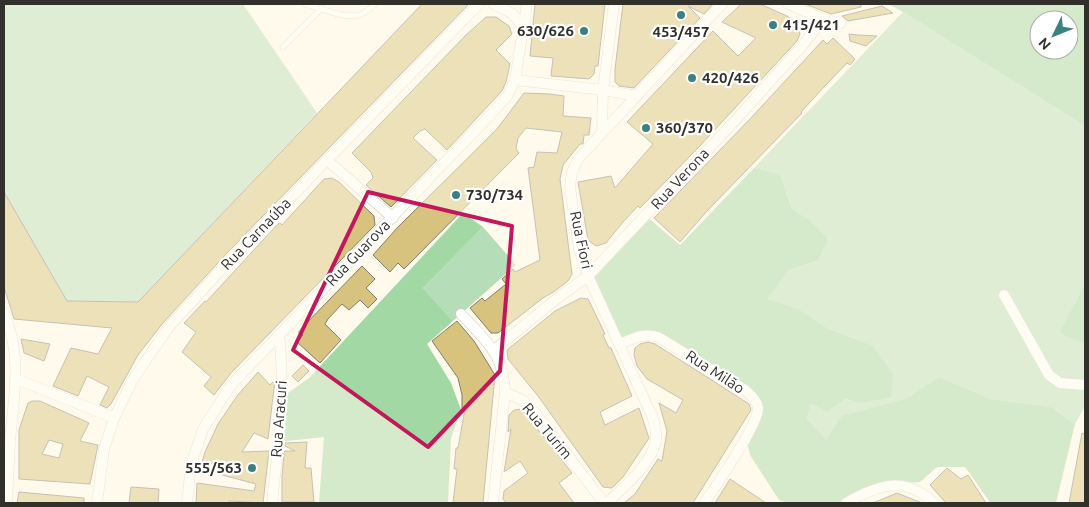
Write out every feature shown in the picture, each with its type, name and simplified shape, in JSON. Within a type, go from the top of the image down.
[{"type":"street","name":"Rua Carnaúba","points":[[97,503],[104,449],[114,418],[132,381],[168,328],[232,258],[478,4]]},
{"type":"street","points":[[494,4],[513,14],[523,26]]},
{"type":"street","name":"Rua Guarova","points":[[187,503],[191,465],[203,429],[231,384],[496,110],[508,95],[515,80],[526,4]]},
{"type":"street","points":[[602,134],[603,90],[614,4]]},
{"type":"street","name":"Rua Fiori","points":[[606,503],[633,478],[647,460],[654,449],[656,431],[652,416],[588,276],[579,249],[570,187],[572,172],[578,159],[722,4]]},
{"type":"street","points":[[788,4],[803,12],[841,23]]},
{"type":"street","name":"Rua Verona","points":[[494,350],[555,300],[588,276],[738,118],[802,46],[823,19]]},
{"type":"street","points":[[515,80],[603,90],[637,96]]},
{"type":"street","points":[[327,160],[392,218]]},
{"type":"street","points":[[1004,295],[1049,375],[1060,383],[1085,385]]},
{"type":"street","points":[[4,313],[15,354],[16,379],[7,503]]},
{"type":"street","points":[[461,314],[494,350],[505,379],[493,503]]},
{"type":"street","name":"Rua Aracuri","points":[[272,503],[282,399],[280,334]]},
{"type":"street","name":"Rua Milão","points":[[620,344],[642,335],[648,334],[658,337],[744,390],[756,402],[758,409],[757,417],[704,503]]},
{"type":"street","points":[[16,379],[114,418]]},
{"type":"street","name":"Rua Turim","points":[[505,392],[524,401],[538,415],[606,503]]},
{"type":"street","points":[[846,503],[878,487],[894,484],[916,491],[933,503]]},
{"type":"lane","points":[[305,4],[343,14],[358,15],[369,10],[375,4]]},
{"type":"lane","points":[[283,47],[322,8]]},
{"type":"highlighted area","points":[[368,192],[512,226],[500,371],[428,447],[293,350]]},
{"type":"green space","points":[[4,4],[243,4],[317,113],[138,302],[67,301],[4,192]]},
{"type":"green space","points":[[888,4],[1085,4],[1085,126],[903,12]]},
{"type":"green space","points":[[903,12],[1085,126],[1085,283],[1059,333],[1085,345],[1085,406],[1075,424],[1051,407],[991,399],[939,377],[907,398],[843,416],[826,441],[807,419],[811,404],[827,412],[846,399],[860,403],[872,345],[829,329],[799,309],[766,299],[789,270],[817,261],[807,218],[792,209],[780,174],[754,168]]},
{"type":"green space","points":[[754,168],[780,174],[792,209],[807,218],[828,240],[817,261],[789,270],[767,299],[799,309],[829,329],[872,345],[893,374],[891,397],[860,403],[846,399],[827,412],[811,404],[807,419],[826,440],[842,416],[907,398],[939,377],[991,399],[1051,407],[1075,424],[1056,503],[989,503],[965,467],[937,467],[920,482],[894,484],[846,503],[787,503],[779,500],[750,455],[746,437],[756,402],[658,337],[620,344],[588,276],[646,216],[680,245]]},
{"type":"green space","points":[[463,213],[483,227],[423,288],[453,321],[427,344],[451,383],[461,410],[451,438],[448,503],[319,503],[324,437],[278,442],[285,395],[309,378]]},
{"type":"green space","points":[[483,227],[516,265],[453,321],[423,288]]},
{"type":"green space","points":[[1085,283],[1085,345],[1059,333]]},
{"type":"building","points":[[422,4],[469,4],[227,253],[163,323],[138,355],[111,404],[107,408],[100,405],[109,387],[87,376],[78,396],[53,386],[71,348],[98,354],[112,328],[14,319],[4,287],[4,192],[67,301],[138,302]]},
{"type":"building","points":[[535,4],[605,4],[598,66],[595,66],[594,74],[589,79],[551,76],[553,58],[530,56]]},
{"type":"building","points":[[623,4],[713,4],[704,14],[688,6],[700,18],[634,88],[619,86],[615,82]]},
{"type":"building","points":[[741,4],[760,4],[787,16],[797,23],[800,34],[797,41],[697,149],[640,208],[638,206],[606,243],[596,246],[588,240],[578,182],[611,176],[615,188],[653,144],[627,122],[713,31],[738,56],[756,38],[722,22]]},
{"type":"building","points":[[805,4],[861,4],[861,7],[831,14]]},
{"type":"building","points":[[882,6],[893,13],[848,21],[842,16]]},
{"type":"building","points":[[486,17],[496,17],[509,26],[512,34],[496,50],[510,64],[502,91],[447,150],[425,129],[413,138],[437,160],[391,207],[366,185],[373,178],[371,172],[352,153],[466,35]]},
{"type":"building","points":[[849,34],[877,36],[866,46],[850,41]]},
{"type":"building","points":[[833,38],[855,59],[850,65],[847,63],[825,86],[802,113],[707,211],[680,242],[654,218],[823,40],[827,44]]},
{"type":"building","points":[[524,93],[564,96],[563,116],[591,118],[589,135],[584,135],[583,144],[580,144],[563,165],[560,179],[572,274],[568,281],[498,333],[491,333],[470,308],[482,298],[485,301],[506,284],[502,279],[513,269],[515,272],[540,260],[528,168],[534,167],[537,152],[557,153],[562,132],[526,128],[518,138],[516,149],[519,153],[404,269],[398,263],[390,272],[373,255],[398,227],[497,129]]},
{"type":"building","points":[[332,178],[339,182],[374,216],[375,225],[231,373],[214,395],[204,386],[211,377],[182,352],[196,332],[184,323],[206,302],[275,227],[280,223],[282,225],[324,179]]},
{"type":"building","points":[[362,266],[375,279],[366,288],[377,299],[368,308],[360,300],[349,310],[342,304],[328,319],[325,324],[341,340],[320,363],[297,342],[303,335],[298,332]]},
{"type":"building","points":[[581,298],[588,299],[632,396],[600,412],[605,425],[639,408],[649,438],[623,477],[612,488],[603,487],[538,396],[508,359],[507,350],[555,311]]},
{"type":"building","points":[[457,321],[474,341],[495,375],[483,503],[453,503],[457,469],[454,469],[456,448],[458,448],[465,409],[462,409],[462,395],[458,378],[432,341]]},
{"type":"building","points":[[21,339],[50,344],[44,361],[24,353]]},
{"type":"building","points":[[648,342],[655,344],[749,404],[751,410],[693,503],[624,503],[635,494],[658,459],[662,461],[667,431],[659,403],[676,413],[683,400],[647,379],[637,366],[634,355],[635,348],[640,344]]},
{"type":"building","points":[[303,365],[309,371],[298,382],[292,376]]},
{"type":"building","points":[[258,372],[270,385],[275,380],[268,439],[254,433],[242,452],[269,451],[263,503],[229,501],[229,503],[196,503],[197,483],[254,491],[256,484],[200,469],[205,452],[218,424],[237,396]]},
{"type":"building","points":[[40,401],[89,423],[80,441],[98,445],[90,484],[19,479],[19,430],[28,403]],"holes":[[[49,440],[63,444],[59,458],[42,454]]]},
{"type":"building","points":[[522,409],[572,473],[559,483],[574,503],[506,503],[503,499],[504,491],[528,473],[520,461],[504,472],[511,429],[508,432],[509,415],[514,410]]},
{"type":"building","points":[[1082,433],[1085,434],[1085,503],[1069,503]]},
{"type":"building","points":[[307,442],[305,468],[311,468],[314,502],[282,502],[284,453],[285,451],[295,451],[285,446],[285,443]]},
{"type":"building","points":[[947,468],[961,479],[968,475],[986,503],[946,503],[930,485]]},
{"type":"building","points":[[730,479],[766,503],[715,503]]},
{"type":"building","points":[[131,487],[159,489],[158,503],[129,503]]},
{"type":"building","points":[[19,492],[84,498],[84,503],[17,503]]},
{"type":"building","points":[[897,493],[922,503],[873,503]]},
{"type":"place","name":"453/457","points":[[681,15]]},
{"type":"place","name":"415/421","points":[[773,25]]},
{"type":"place","name":"630/626","points":[[584,31]]},
{"type":"place","name":"420/426","points":[[692,78]]},
{"type":"place","name":"360/370","points":[[646,128]]},
{"type":"place","name":"730/734","points":[[456,195]]},
{"type":"place","name":"555/563","points":[[252,468]]}]
